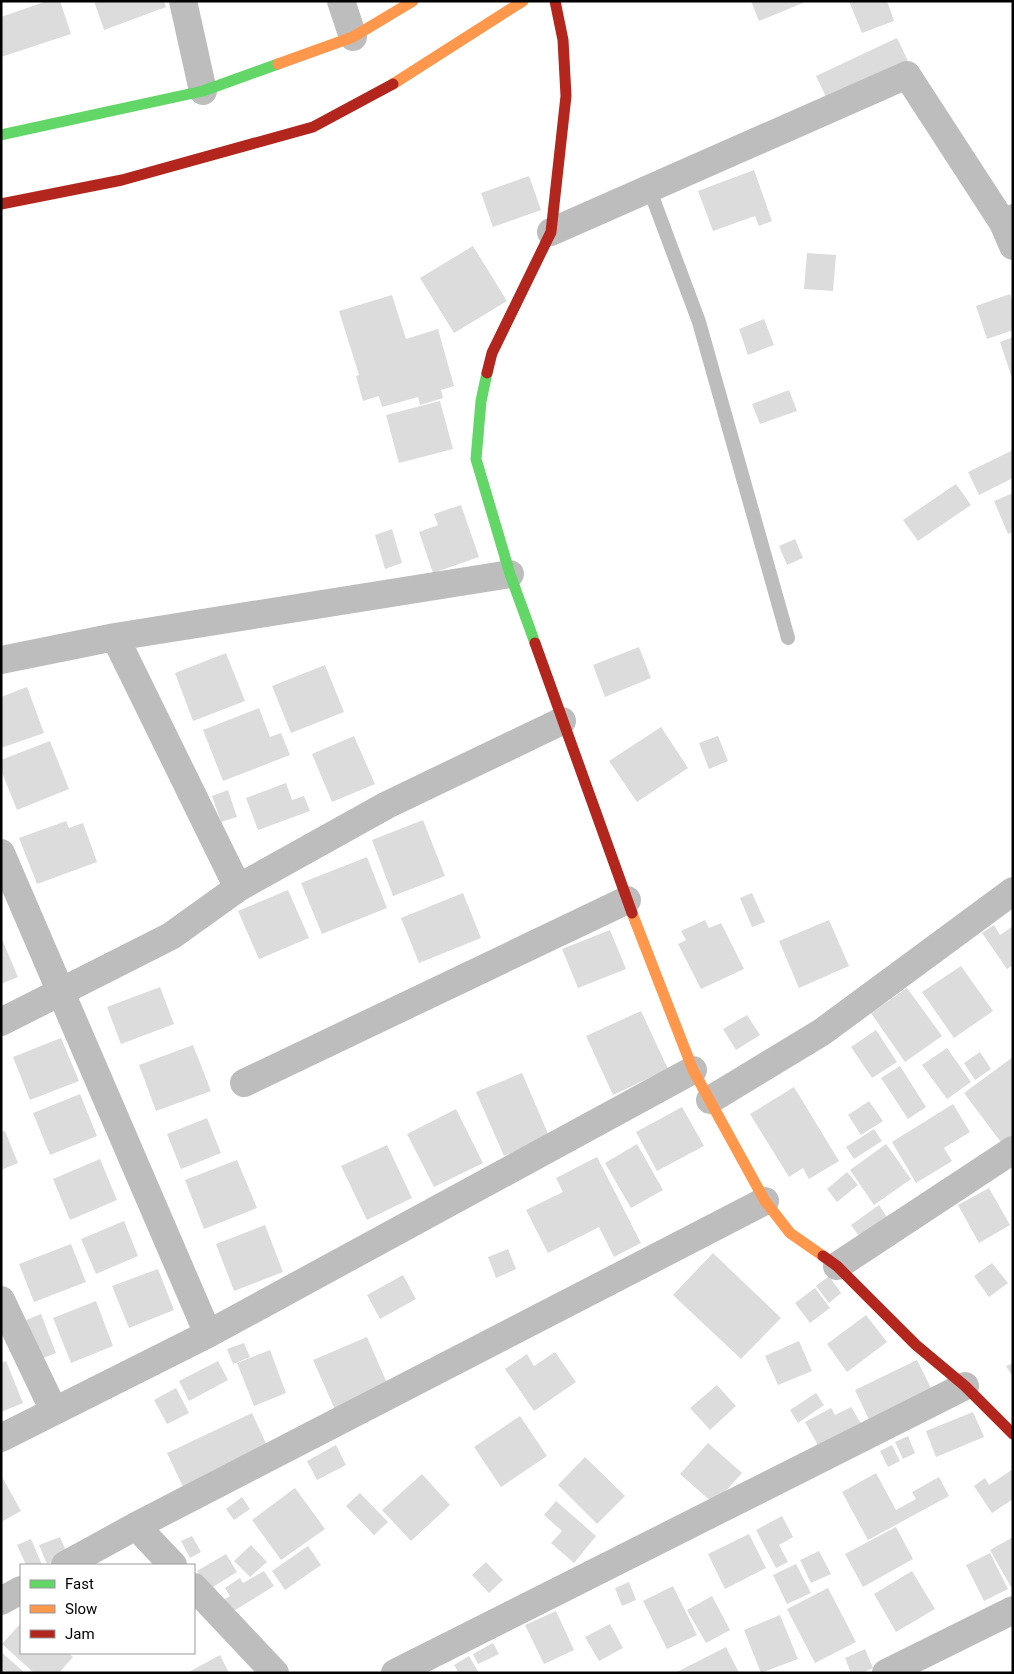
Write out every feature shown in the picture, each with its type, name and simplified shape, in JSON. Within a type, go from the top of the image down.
[{"type":"main road","points":[[1,135],[203,91],[353,37],[413,1]]},
{"type":"main road","points":[[1,204],[122,180],[314,127],[376,95],[523,1]]},
{"type":"main road","points":[[555,1],[563,40],[566,96],[551,232],[492,353],[481,401],[476,459],[510,574],[626,900],[693,1070],[766,1201],[790,1233],[837,1266],[916,1345],[965,1386],[1013,1434]]},
{"type":"street","points":[[184,1],[203,91]]},
{"type":"street","points":[[341,1],[353,37]]},
{"type":"street","points":[[551,232],[907,75],[1010,229]]},
{"type":"street","points":[[1,660],[115,637],[510,574]]},
{"type":"street","points":[[115,637],[238,888]]},
{"type":"street","points":[[1,1022],[171,936],[238,888],[387,806],[562,721]]},
{"type":"street","points":[[1,853],[208,1334]]},
{"type":"street","points":[[710,1100],[822,1032],[1013,890]]},
{"type":"street","points":[[244,1083],[626,900]]},
{"type":"street","points":[[1,1438],[208,1334],[693,1070]]},
{"type":"street","points":[[837,1266],[1013,1150]]},
{"type":"street","points":[[67,1564],[136,1526],[766,1201]]},
{"type":"street","points":[[1,1300],[54,1411]]},
{"type":"street","points":[[395,1673],[965,1386]]},
{"type":"street","points":[[136,1526],[172,1564]]},
{"type":"street","points":[[195,1588],[275,1673]]},
{"type":"street","points":[[1,1601],[20,1591]]},
{"type":"street","points":[[886,1673],[1013,1610]]},
{"type":"lane","points":[[649,188],[699,322],[788,638]]},
{"type":"building","points":[[47,1],[60,1],[71,34],[1,57],[1,17]]},
{"type":"building","points":[[94,1],[164,1],[166,7],[104,30]]},
{"type":"building","points":[[751,1],[808,1],[759,21]]},
{"type":"building","points":[[849,1],[887,1],[894,21],[862,33]]},
{"type":"building","points":[[897,38],[909,63],[828,101],[816,76]]},
{"type":"building","points":[[754,170],[772,221],[759,226],[755,216],[713,231],[698,191]]},
{"type":"building","points":[[529,176],[541,210],[493,227],[481,193]]},
{"type":"building","points":[[473,246],[507,301],[454,333],[420,278]]},
{"type":"building","points":[[807,253],[836,255],[833,291],[804,289]]},
{"type":"building","points":[[1010,294],[1013,303],[1013,330],[987,339],[976,306]]},
{"type":"building","points":[[392,295],[406,339],[438,329],[454,386],[441,390],[443,398],[420,405],[418,397],[382,407],[379,396],[363,401],[356,376],[359,375],[339,311]]},
{"type":"building","points":[[764,319],[774,345],[748,355],[739,329]]},
{"type":"building","points":[[1013,337],[1013,378],[1012,378],[1000,342]]},
{"type":"building","points":[[789,390],[797,411],[760,424],[752,404]]},
{"type":"building","points":[[440,401],[453,449],[399,463],[386,415]]},
{"type":"building","points":[[1013,450],[1013,478],[979,495],[968,472]]},
{"type":"building","points":[[956,484],[971,505],[918,541],[903,520]]},
{"type":"building","points":[[1013,493],[1013,532],[1008,534],[994,501]]},
{"type":"building","points":[[461,505],[479,557],[433,573],[419,532],[438,525],[434,514]]},
{"type":"building","points":[[392,529],[402,563],[385,569],[375,535]]},
{"type":"building","points":[[795,539],[803,558],[787,565],[779,546]]},
{"type":"building","points":[[639,647],[651,678],[605,697],[593,665]]},
{"type":"building","points":[[226,653],[245,701],[193,721],[175,673]]},
{"type":"building","points":[[325,665],[344,712],[291,733],[272,686]]},
{"type":"building","points":[[27,687],[44,733],[1,748],[1,697]]},
{"type":"building","points":[[259,708],[270,737],[281,733],[290,755],[223,781],[203,730]]},
{"type":"building","points":[[661,727],[688,768],[637,802],[609,761]]},
{"type":"building","points":[[354,736],[375,784],[332,802],[312,754]]},
{"type":"building","points":[[718,736],[728,761],[709,769],[699,743]]},
{"type":"building","points":[[50,741],[69,789],[17,810],[1,770],[1,760]]},
{"type":"building","points":[[286,783],[292,800],[304,796],[310,811],[258,830],[246,798]]},
{"type":"building","points":[[228,790],[237,817],[221,822],[212,796]]},
{"type":"building","points":[[423,820],[445,876],[393,896],[372,840]]},
{"type":"building","points":[[66,821],[69,828],[83,823],[97,862],[37,884],[19,838]]},
{"type":"building","points":[[367,857],[387,908],[322,934],[301,883]]},
{"type":"building","points":[[288,890],[309,938],[259,959],[238,911]]},
{"type":"building","points":[[463,893],[481,938],[419,963],[401,918]]},
{"type":"building","points":[[752,893],[765,922],[752,927],[740,898]]},
{"type":"building","points":[[705,920],[709,928],[721,923],[744,969],[701,989],[678,944],[686,940],[681,931]]},
{"type":"building","points":[[829,920],[849,966],[799,988],[779,941]]},
{"type":"building","points":[[994,925],[1000,935],[1013,926],[1013,965],[1007,969],[982,933]]},
{"type":"building","points":[[610,930],[626,969],[578,988],[562,949]]},
{"type":"building","points":[[1,937],[18,977],[1,984]]},
{"type":"building","points":[[961,966],[993,1011],[954,1038],[922,992]]},
{"type":"building","points":[[160,987],[174,1024],[121,1044],[107,1007]]},
{"type":"building","points":[[907,988],[942,1036],[905,1062],[871,1013]]},
{"type":"building","points":[[641,1011],[668,1069],[613,1095],[586,1036]]},
{"type":"building","points":[[747,1015],[760,1035],[736,1050],[723,1029]]},
{"type":"building","points":[[876,1030],[897,1062],[872,1078],[851,1047]]},
{"type":"building","points":[[61,1038],[79,1081],[30,1100],[13,1057]]},
{"type":"building","points":[[193,1045],[211,1091],[156,1111],[139,1065]]},
{"type":"building","points":[[947,1048],[971,1082],[947,1099],[922,1065]]},
{"type":"building","points":[[980,1052],[991,1069],[975,1080],[964,1063]]},
{"type":"building","points":[[1013,1057],[1013,1144],[1006,1149],[964,1093]]},
{"type":"building","points":[[900,1066],[926,1107],[908,1119],[881,1078]]},
{"type":"building","points":[[522,1073],[549,1136],[504,1156],[476,1092]]},
{"type":"building","points":[[794,1087],[839,1161],[809,1179],[803,1168],[789,1177],[750,1114]]},
{"type":"building","points":[[80,1094],[97,1136],[50,1155],[33,1113]]},
{"type":"building","points":[[869,1101],[883,1121],[861,1135],[848,1115]]},
{"type":"building","points":[[953,1104],[970,1132],[944,1148],[952,1161],[916,1183],[892,1142]]},
{"type":"building","points":[[682,1107],[704,1146],[657,1171],[636,1132]]},
{"type":"building","points":[[456,1109],[483,1163],[434,1187],[407,1134]]},
{"type":"building","points":[[207,1118],[221,1153],[181,1169],[167,1134]]},
{"type":"building","points":[[874,1129],[882,1141],[854,1159],[846,1147]]},
{"type":"building","points":[[5,1131],[18,1163],[1,1170],[1,1132]]},
{"type":"building","points":[[637,1144],[663,1190],[631,1208],[605,1163]]},
{"type":"building","points":[[886,1144],[911,1179],[874,1205],[850,1170]]},
{"type":"building","points":[[387,1145],[412,1198],[367,1220],[341,1166]]},
{"type":"building","points":[[597,1157],[641,1243],[614,1257],[599,1227],[548,1253],[526,1210],[563,1192],[556,1178]]},
{"type":"building","points":[[100,1159],[117,1200],[70,1220],[53,1179]]},
{"type":"building","points":[[237,1160],[257,1208],[204,1229],[185,1180]]},
{"type":"building","points":[[847,1172],[858,1185],[837,1202],[827,1189]]},
{"type":"building","points":[[989,1188],[1010,1225],[979,1243],[958,1205]]},
{"type":"building","points":[[879,1205],[889,1220],[862,1240],[851,1225]]},
{"type":"building","points":[[124,1221],[138,1256],[96,1274],[81,1239]]},
{"type":"building","points":[[265,1225],[283,1272],[234,1291],[216,1244]]},
{"type":"building","points":[[71,1244],[86,1282],[34,1302],[19,1264]]},
{"type":"building","points":[[508,1249],[516,1269],[496,1278],[488,1257]]},
{"type":"building","points":[[713,1253],[781,1318],[741,1359],[673,1295]]},
{"type":"building","points":[[992,1263],[1008,1283],[989,1297],[974,1276]]},
{"type":"building","points":[[158,1269],[174,1310],[129,1328],[112,1286]]},
{"type":"building","points":[[403,1275],[416,1299],[380,1319],[367,1295]]},
{"type":"building","points":[[829,1276],[841,1293],[829,1303],[816,1286]]},
{"type":"building","points":[[815,1288],[830,1308],[810,1323],[795,1303]]},
{"type":"building","points":[[96,1301],[113,1346],[71,1363],[53,1318]]},
{"type":"building","points":[[41,1314],[56,1353],[41,1359],[26,1320]]},
{"type":"building","points":[[866,1315],[887,1342],[847,1372],[827,1344]]},
{"type":"building","points":[[367,1337],[390,1390],[337,1414],[313,1360]]},
{"type":"building","points":[[799,1341],[812,1371],[778,1385],[765,1356]]},
{"type":"building","points":[[244,1343],[250,1357],[233,1364],[227,1349]]},
{"type":"building","points":[[270,1350],[286,1393],[254,1406],[237,1363]]},
{"type":"building","points":[[555,1352],[576,1382],[534,1411],[505,1369],[527,1354],[534,1366]]},
{"type":"building","points":[[917,1360],[934,1394],[871,1424],[855,1390]]},
{"type":"building","points":[[6,1361],[23,1403],[1,1412],[1,1363]]},
{"type":"building","points":[[218,1361],[228,1380],[189,1401],[179,1381]]},
{"type":"building","points":[[1013,1363],[1013,1377],[1006,1366]]},
{"type":"building","points":[[717,1385],[736,1406],[710,1430],[690,1408]]},
{"type":"building","points":[[176,1388],[189,1413],[167,1424],[154,1400]]},
{"type":"building","points":[[816,1393],[824,1405],[798,1423],[790,1410]]},
{"type":"building","points":[[851,1407],[862,1425],[820,1449],[805,1422],[831,1408],[835,1415]]},
{"type":"building","points":[[973,1412],[984,1437],[936,1457],[926,1431]]},
{"type":"building","points":[[252,1413],[269,1450],[185,1491],[167,1453]]},
{"type":"building","points":[[520,1416],[547,1456],[501,1487],[474,1447]]},
{"type":"building","points":[[908,1436],[915,1453],[903,1459],[895,1442]]},
{"type":"building","points":[[708,1443],[742,1473],[714,1504],[680,1474]]},
{"type":"building","points":[[336,1445],[346,1465],[317,1480],[307,1461]]},
{"type":"building","points":[[892,1445],[900,1461],[888,1467],[880,1451]]},
{"type":"building","points":[[585,1457],[625,1496],[597,1524],[558,1485]]},
{"type":"building","points":[[1013,1469],[1013,1499],[992,1513],[974,1486],[985,1478],[989,1485]]},
{"type":"building","points":[[876,1473],[896,1510],[916,1499],[912,1492],[939,1477],[949,1496],[868,1540],[842,1492]]},
{"type":"building","points":[[422,1474],[450,1505],[411,1541],[382,1510]]},
{"type":"building","points":[[1,1475],[21,1511],[1,1522]]},
{"type":"building","points":[[295,1488],[325,1529],[281,1560],[252,1520]]},
{"type":"building","points":[[360,1493],[388,1522],[374,1535],[346,1506]]},
{"type":"building","points":[[242,1497],[250,1509],[234,1520],[226,1509]]},
{"type":"building","points":[[556,1501],[596,1536],[574,1563],[551,1543],[562,1531],[544,1515]]},
{"type":"building","points":[[782,1516],[793,1537],[779,1545],[788,1562],[776,1568],[756,1530]]},
{"type":"building","points":[[896,1527],[913,1559],[863,1587],[845,1554]]},
{"type":"building","points":[[749,1534],[766,1568],[725,1589],[708,1554]]},
{"type":"building","points":[[192,1536],[201,1552],[190,1558],[181,1541]]},
{"type":"building","points":[[60,1537],[68,1556],[47,1564],[39,1545]]},
{"type":"building","points":[[1013,1537],[1013,1586],[1011,1587],[990,1550]]},
{"type":"building","points":[[31,1539],[42,1564],[26,1564],[17,1545]]},
{"type":"building","points":[[251,1545],[267,1562],[250,1577],[234,1561]]},
{"type":"building","points":[[308,1546],[321,1565],[285,1590],[272,1571]]},
{"type":"building","points":[[819,1551],[831,1574],[811,1583],[800,1560]]},
{"type":"building","points":[[990,1553],[1008,1589],[984,1601],[966,1565]]},
{"type":"building","points":[[226,1554],[237,1572],[208,1590],[197,1571]]},
{"type":"building","points":[[486,1562],[503,1580],[489,1593],[472,1575]]},
{"type":"building","points":[[796,1564],[811,1593],[787,1604],[773,1575]]},
{"type":"building","points":[[264,1571],[274,1586],[229,1614],[221,1601],[230,1596],[225,1588],[240,1578],[243,1583]]},
{"type":"building","points":[[912,1571],[935,1609],[896,1632],[874,1594]]},
{"type":"building","points":[[629,1582],[636,1600],[622,1606],[615,1588]]},
{"type":"building","points":[[673,1586],[697,1635],[667,1649],[643,1601]]},
{"type":"building","points":[[828,1588],[856,1642],[815,1663],[787,1609]]},
{"type":"building","points":[[712,1596],[730,1630],[706,1643],[687,1610]]},
{"type":"building","points":[[556,1611],[574,1650],[544,1664],[525,1625]]},
{"type":"building","points":[[780,1615],[798,1659],[761,1673],[744,1630]]},
{"type":"building","points":[[20,1624],[20,1654],[69,1654],[73,1657],[59,1673],[34,1673],[2,1644]]},
{"type":"building","points":[[610,1624],[623,1648],[599,1661],[585,1637]]},
{"type":"building","points":[[493,1643],[499,1654],[478,1664],[473,1654]]},
{"type":"building","points":[[726,1647],[739,1673],[675,1673]]},
{"type":"building","points":[[865,1649],[873,1668],[862,1673],[851,1673],[845,1658]]},
{"type":"building","points":[[1,1652],[23,1671],[21,1673],[1,1673]]},
{"type":"building","points":[[220,1655],[229,1673],[187,1673]]},
{"type":"building","points":[[469,1656],[479,1673],[459,1673],[454,1665]]},
{"type":"traffic: fast","points":[[1,135],[203,91],[278,64]]},
{"type":"traffic: fast","points":[[487,373],[481,401],[476,459],[510,574],[535,643]]},
{"type":"traffic: slow","points":[[278,64],[353,37],[413,1]]},
{"type":"traffic: slow","points":[[393,84],[523,1]]},
{"type":"traffic: slow","points":[[632,913],[693,1070],[765,1201],[790,1233],[823,1256]]},
{"type":"traffic: jam","points":[[487,373],[492,353],[551,232],[566,96],[563,40],[555,1]]},
{"type":"traffic: jam","points":[[1,204],[122,180],[313,127],[393,84]]},
{"type":"traffic: jam","points":[[535,643],[632,913]]},
{"type":"traffic: jam","points":[[823,1256],[837,1266],[916,1345],[965,1386],[1013,1434]]}]
